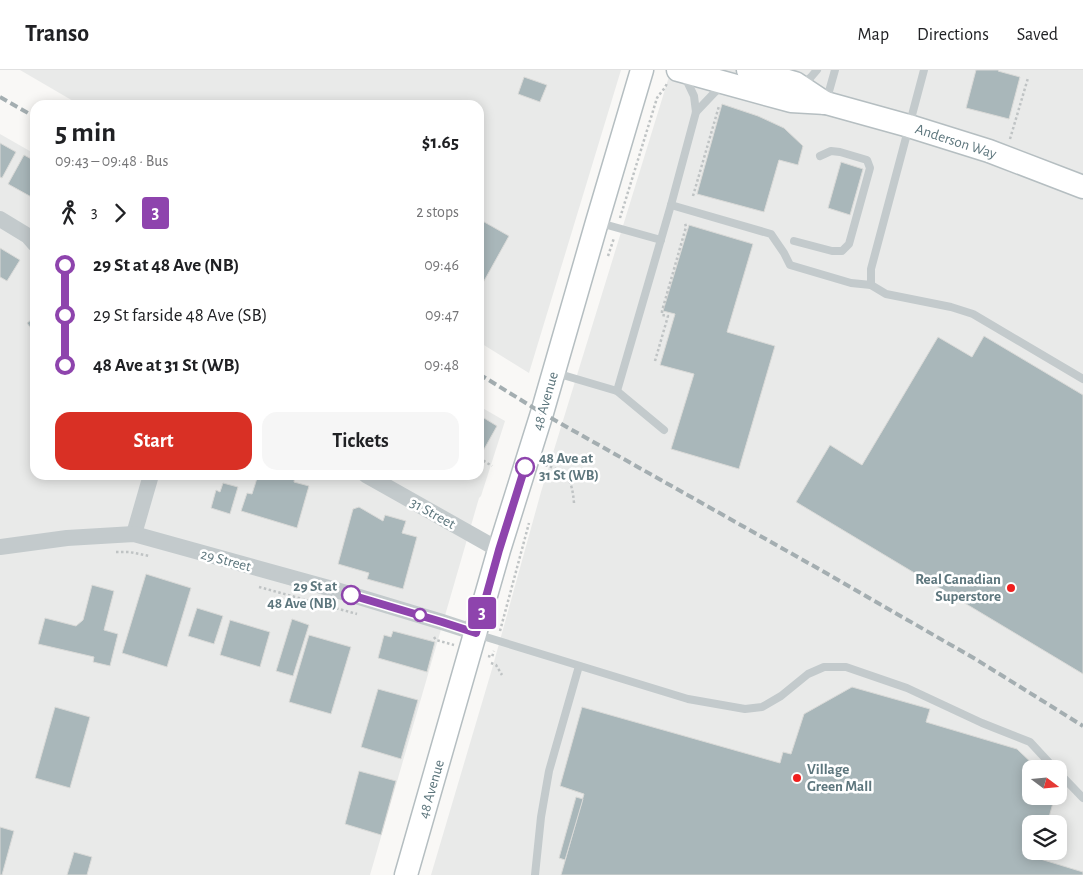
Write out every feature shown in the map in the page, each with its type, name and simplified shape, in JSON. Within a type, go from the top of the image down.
[{"type":"main road","name":"48 Avenue","points":[[406,875],[499,550],[542,413],[596,222],[642,70]]},
{"type":"main road","name":"Anderson Way","points":[[748,70],[795,83],[826,103]]},
{"type":"main road","name":"Anderson Way","points":[[680,71],[791,101],[826,103],[909,126],[989,151],[1083,187]]},
{"type":"street","points":[[0,219],[30,238]]},
{"type":"street","points":[[134,534],[150,480]]},
{"type":"street","name":"31 Street","points":[[375,480],[499,550]]},
{"type":"street","name":"29 Street","points":[[0,546],[67,538],[134,534],[336,590],[476,633]]},
{"type":"lane","points":[[800,87],[817,70]]},
{"type":"lane","points":[[826,103],[835,70]]},
{"type":"lane","points":[[871,285],[871,269],[924,70]]},
{"type":"lane","points":[[617,392],[696,112],[694,96],[680,71]]},
{"type":"lane","points":[[696,112],[714,92],[728,84]]},
{"type":"lane","points":[[794,241],[832,251],[842,251],[849,244],[870,168],[867,160],[840,152],[831,151],[820,156]]},
{"type":"lane","points":[[671,205],[771,234],[790,265],[852,283],[871,285],[886,294],[952,307],[973,314],[1083,379]]},
{"type":"lane","points":[[596,222],[660,240]]},
{"type":"lane","points":[[554,372],[617,392],[664,430]]},
{"type":"lane","points":[[476,633],[688,699],[745,709],[762,707],[781,696],[808,674],[824,667],[846,668],[907,688],[1030,742],[1047,760]]},
{"type":"lane","points":[[535,875],[542,809],[549,771],[579,666]]},
{"type":"lane","points":[[1068,782],[1083,798]]},
{"type":"path","points":[[1010,139],[1028,78]]},
{"type":"path","points":[[693,196],[719,106]]},
{"type":"path","points":[[655,361],[668,316],[662,315],[662,312],[686,226],[685,223]]},
{"type":"path","points":[[484,461],[492,466]]},
{"type":"path","points":[[545,465],[556,468],[566,475],[571,484],[574,503]]},
{"type":"path","points":[[113,552],[129,552],[156,557]]},
{"type":"path","points":[[252,584],[362,616]]},
{"type":"path","points":[[433,636],[436,640]]},
{"type":"path","points":[[491,663],[496,665],[502,675]]},
{"type":"shaded area","points":[[20,70],[621,70],[529,373],[484,345],[484,100],[71,100]]},
{"type":"shaded area","points":[[671,70],[1083,70],[1083,875],[431,875],[492,669],[541,492]]},
{"type":"shaded area","points":[[0,134],[30,151],[30,480],[484,480],[484,409],[505,421],[479,498],[370,875],[0,875]]},
{"type":"building","points":[[976,70],[999,70],[1020,77],[1009,119],[966,108]]},
{"type":"building","points":[[524,77],[547,85],[540,102],[518,94]]},
{"type":"building","points":[[722,104],[758,116],[784,128],[803,146],[798,165],[779,160],[764,212],[697,194]]},
{"type":"building","points":[[0,143],[16,152],[2,178],[0,177]]},
{"type":"building","points":[[24,155],[30,158],[30,196],[8,184]]},
{"type":"building","points":[[841,162],[863,169],[850,215],[828,208]]},
{"type":"building","points":[[484,222],[509,236],[484,281]]},
{"type":"building","points":[[689,225],[753,244],[727,332],[775,346],[739,469],[671,449],[694,374],[660,365],[675,314],[663,311]]},
{"type":"building","points":[[0,248],[20,260],[7,281],[0,277]]},
{"type":"building","name":"Real Canadian Superstore","points":[[984,336],[1083,395],[1083,674],[796,502],[830,445],[862,465],[938,337],[972,357]]},
{"type":"building","points":[[484,418],[497,426],[484,449]]},
{"type":"building","points":[[256,480],[294,480],[294,482],[309,486],[297,528],[241,511],[247,493],[252,494]]},
{"type":"building","points":[[223,483],[238,487],[230,514],[211,508],[216,490],[220,492]]},
{"type":"building","points":[[359,507],[383,521],[385,515],[406,521],[402,533],[417,537],[403,589],[367,579],[369,573],[338,564],[353,509]]},
{"type":"building","points":[[146,574],[191,588],[167,667],[122,653]]},
{"type":"building","points":[[92,585],[114,591],[104,630],[118,634],[110,666],[93,662],[94,657],[38,644],[45,618],[76,626],[83,620]]},
{"type":"building","points":[[197,608],[223,616],[214,644],[188,636]]},
{"type":"building","points":[[292,619],[309,625],[293,676],[276,671]]},
{"type":"building","points":[[230,620],[270,632],[260,667],[220,655]]},
{"type":"building","points":[[393,631],[435,642],[427,672],[378,658],[384,635],[391,637]]},
{"type":"building","points":[[309,635],[351,647],[331,714],[289,702]]},
{"type":"building","name":"Village Green Mall","points":[[852,687],[930,709],[926,722],[1017,749],[1029,760],[1022,760],[1022,805],[1052,805],[1050,815],[1022,815],[1022,860],[1044,860],[1083,872],[1083,875],[561,875],[584,794],[560,786],[582,707],[780,763],[783,752],[791,754],[804,714]]},
{"type":"building","points":[[378,689],[418,700],[401,759],[361,747]]},
{"type":"building","points":[[55,707],[90,717],[70,788],[35,778]]},
{"type":"building","points":[[359,771],[396,781],[381,835],[345,824]]},
{"type":"building","points":[[576,797],[583,799],[565,860],[559,858]]},
{"type":"building","points":[[0,827],[14,831],[2,875],[0,875]]},
{"type":"building","points":[[74,852],[92,857],[87,875],[67,875]]},
{"type":"railway","points":[[0,97],[30,114]]},
{"type":"railway","points":[[484,377],[542,413],[977,660],[1083,726]]},
{"type":"bus line","name":"3","points":[[351,595],[476,633],[525,467]]},
{"type":"place","name":"48 Ave at 31 St (WB)","points":[[525,467]]},
{"type":"place","name":"Real Canadian Superstore","points":[[1011,588]]},
{"type":"place","name":"29 St at 48 Ave (NB)","points":[[351,595]]},
{"type":"place","name":"Village Green Mall","points":[[797,778]]}]
